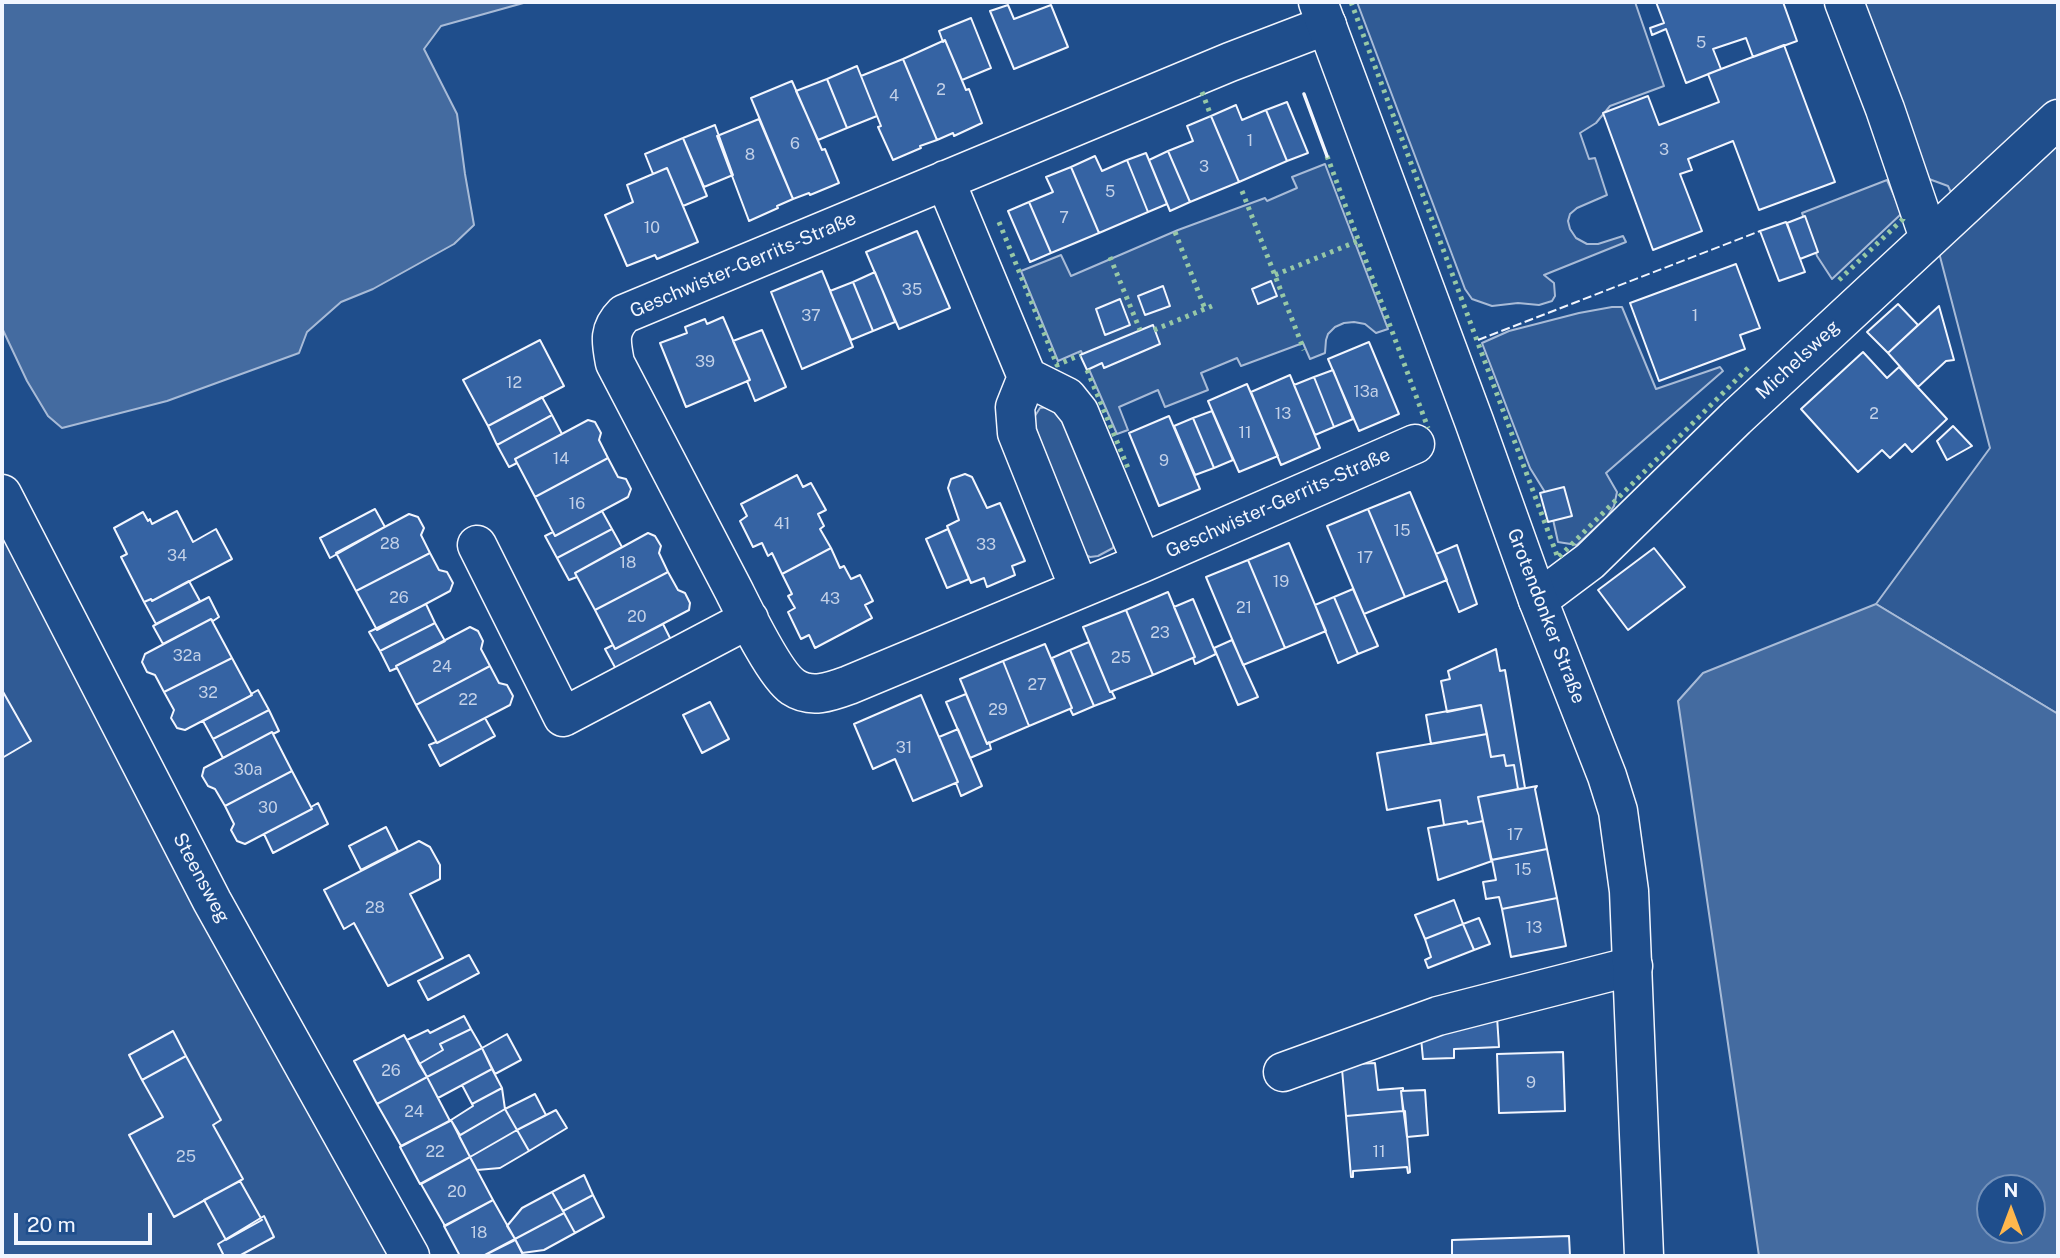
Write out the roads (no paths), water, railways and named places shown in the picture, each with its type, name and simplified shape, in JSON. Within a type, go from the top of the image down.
[{"type":"street","points":[[1844,2],[1885,109],[1928,238]]},
{"type":"street","name":"Geschwister-Gerrits-Straße","points":[[1322,14],[1230,62],[624,314],[614,323],[614,363],[782,678],[794,688],[809,694],[826,693],[862,680],[1142,563],[1415,444]]},
{"type":"street","name":"Grotendonker Straße","points":[[1322,14],[1618,811],[1629,891],[1644,1256]]},
{"type":"street","name":"Michelsweg","points":[[1538,600],[1590,561],[1736,418],[2058,119]]},
{"type":"street","points":[[945,180],[1027,377],[1016,407],[1017,433],[1079,588]]},
{"type":"street","name":"Geschwister-Gerrits-Straße","points":[[1027,377],[1068,397],[1079,412],[1142,563]]},
{"type":"street","name":"Steensweg","points":[[2,494],[212,901],[410,1256]]},
{"type":"street","points":[[477,545],[563,717],[749,619]]},
{"type":"street","points":[[1283,1072],[1438,1016],[1633,966]]}]
